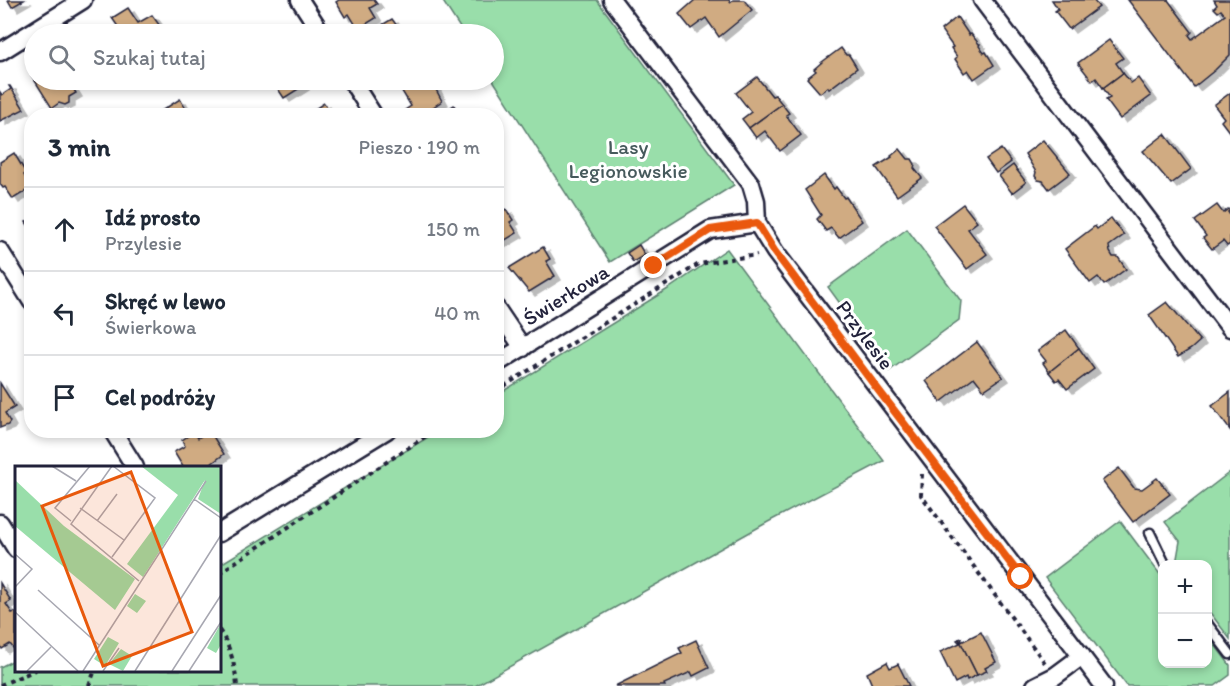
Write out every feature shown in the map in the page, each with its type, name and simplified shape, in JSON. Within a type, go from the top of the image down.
[{"type":"street","points":[[44,24],[83,0]]},
{"type":"street","points":[[300,0],[316,24]]},
{"type":"street","name":"Przylesie","points":[[612,0],[751,184],[756,201],[757,223],[775,252],[1104,686]]},
{"type":"street","points":[[982,0],[1230,328]]},
{"type":"street","points":[[0,51],[24,36]]},
{"type":"street","points":[[357,90],[369,108]]},
{"type":"street","name":"Świerkowa","points":[[504,359],[710,230],[757,223]]},
{"type":"street","points":[[0,251],[24,289]]},
{"type":"street","points":[[504,320],[523,348]]},
{"type":"street","points":[[118,438],[134,466]]},
{"type":"street","points":[[220,532],[374,438]]},
{"type":"street","points":[[0,523],[15,547]]},
{"type":"street","points":[[1035,686],[1055,676],[1082,656]]},
{"type":"lane","points":[[1150,533],[1163,560]]},
{"type":"lane","points":[[1212,630],[1230,654]]},
{"type":"path","points":[[504,386],[699,264],[775,252]]},
{"type":"path","points":[[220,572],[423,438]]},
{"type":"path","points":[[923,466],[921,495],[1055,676]]},
{"type":"path","points":[[220,631],[228,642],[236,671],[237,686]]},
{"type":"path","points":[[0,685],[32,671]]},
{"type":"path","points":[[89,686],[94,671]]},
{"type":"green space","name":"Lasy Legionowskie","points":[[442,0],[597,0],[734,185],[610,262],[499,90],[504,90],[504,24],[458,24]]},
{"type":"green space","points":[[907,229],[961,301],[959,320],[889,371],[828,287]]},
{"type":"green space","points":[[727,249],[884,461],[768,522],[475,686],[0,686],[0,667],[15,660],[15,671],[220,671],[220,564],[427,438],[504,438],[504,391],[668,289]]},
{"type":"green space","points":[[1230,472],[1230,639],[1212,615],[1212,560],[1177,560],[1180,541],[1165,522]]},
{"type":"green space","points":[[1120,521],[1158,572],[1158,668],[1212,668],[1212,641],[1230,665],[1230,675],[1215,686],[1127,686],[1045,578]]},
{"type":"building","points":[[8,0],[24,0],[12,7]]},
{"type":"building","points":[[339,0],[374,0],[377,4],[370,8],[376,18],[366,24],[355,24],[349,14],[345,17],[336,2]]},
{"type":"building","points":[[695,0],[729,0],[730,2],[744,0],[752,10],[719,37],[706,18],[691,29],[679,14]]},
{"type":"building","points":[[1052,0],[1093,0],[1099,7],[1069,29],[1055,11],[1058,9]]},
{"type":"building","points":[[1128,0],[1168,0],[1192,32],[1189,35],[1192,39],[1225,15],[1221,10],[1218,12],[1214,8],[1217,5],[1214,0],[1230,0],[1230,55],[1194,87]]},
{"type":"building","points":[[128,8],[138,23],[152,15],[158,24],[116,24],[112,18]]},
{"type":"building","points":[[957,17],[994,65],[974,79],[968,70],[964,73],[955,59],[957,57],[951,48],[953,47],[941,30]]},
{"type":"building","points":[[392,19],[396,24],[384,24]]},
{"type":"building","points":[[1109,40],[1123,58],[1116,63],[1123,73],[1103,88],[1096,78],[1092,81],[1078,63]]},
{"type":"building","points":[[841,48],[846,55],[849,55],[857,68],[820,93],[807,78],[816,71],[814,69]]},
{"type":"building","points":[[1123,73],[1131,83],[1138,78],[1151,96],[1120,119],[1106,100],[1110,98],[1103,88]]},
{"type":"building","points":[[757,77],[772,96],[775,95],[782,104],[749,128],[742,119],[751,112],[736,93]]},
{"type":"building","points":[[10,86],[24,109],[0,121],[0,92],[2,95],[11,89]]},
{"type":"building","points":[[40,90],[74,90],[76,93],[69,97],[69,103],[65,105],[59,103],[52,108]]},
{"type":"building","points":[[279,90],[297,90],[284,98]]},
{"type":"building","points":[[401,90],[436,90],[442,101],[432,108],[408,108],[411,106]]},
{"type":"building","points":[[1230,93],[1230,133],[1221,121],[1224,118],[1214,105]]},
{"type":"building","points":[[180,99],[185,108],[166,108]]},
{"type":"building","points":[[324,103],[328,108],[316,108]]},
{"type":"building","points":[[782,104],[789,113],[786,115],[801,135],[780,151],[765,131],[756,138],[749,128]]},
{"type":"building","points":[[1165,134],[1191,169],[1171,184],[1143,151]]},
{"type":"building","points":[[1043,140],[1070,173],[1049,189],[1035,176],[1036,172],[1025,154]]},
{"type":"building","points":[[900,149],[908,159],[912,159],[915,164],[914,168],[922,178],[897,196],[876,167]]},
{"type":"building","points":[[1001,149],[1011,162],[996,173],[986,159]]},
{"type":"building","points":[[14,153],[24,170],[24,192],[13,199],[5,187],[3,188],[0,184],[0,162]]},
{"type":"building","points":[[1013,165],[1026,182],[1012,193],[999,176]]},
{"type":"building","points":[[824,175],[834,189],[836,187],[844,198],[846,197],[862,221],[839,238],[831,228],[826,231],[817,219],[821,215],[805,190]]},
{"type":"building","points":[[963,204],[977,222],[968,229],[987,254],[967,269],[934,226]]},
{"type":"building","points":[[1217,205],[1223,213],[1228,209],[1230,211],[1228,212],[1230,215],[1230,244],[1227,246],[1223,241],[1212,249],[1203,238],[1206,236],[1195,221]]},
{"type":"building","points":[[506,209],[513,220],[510,222],[517,233],[504,241],[504,210]]},
{"type":"building","points":[[1111,218],[1124,235],[1109,246],[1110,252],[1113,257],[1118,257],[1126,269],[1104,285],[1098,277],[1090,283],[1065,249],[1095,226],[1097,229]]},
{"type":"building","points":[[639,245],[645,255],[633,262],[627,253]]},
{"type":"building","points":[[543,247],[550,259],[546,261],[555,276],[529,292],[509,268]]},
{"type":"building","points":[[1167,302],[1200,341],[1178,357],[1149,315]]},
{"type":"building","points":[[1066,330],[1079,348],[1049,372],[1043,363],[1046,361],[1038,351]]},
{"type":"building","points":[[977,342],[1003,377],[984,390],[974,377],[941,402],[926,381]]},
{"type":"building","points":[[1079,348],[1094,369],[1067,389],[1049,372]]},
{"type":"building","points":[[0,383],[15,407],[5,413],[10,422],[8,425],[0,428]]},
{"type":"building","points":[[1230,392],[1230,430],[1212,406]]},
{"type":"building","points":[[185,438],[214,438],[224,454],[208,466],[182,466],[174,452],[185,446],[182,440]]},
{"type":"building","points":[[1119,468],[1134,488],[1142,489],[1157,478],[1170,494],[1133,522],[1102,481]]},
{"type":"building","points":[[0,583],[11,601],[6,604],[12,613],[15,612],[15,648],[10,644],[2,649],[0,646]]},
{"type":"building","points":[[981,632],[996,662],[985,668],[987,671],[977,675],[959,639],[962,638],[961,642]]},
{"type":"building","points":[[959,639],[977,675],[967,680],[966,677],[955,683],[940,652],[960,643],[957,640]]},
{"type":"building","points":[[696,640],[709,668],[693,676],[691,672],[664,684],[665,686],[615,686],[682,653],[679,648]]},
{"type":"building","points":[[887,662],[890,668],[898,664],[909,686],[870,686],[872,685],[867,673]]},
{"type":"route","points":[[654,266],[710,230],[757,223],[775,252],[1021,577]]}]
